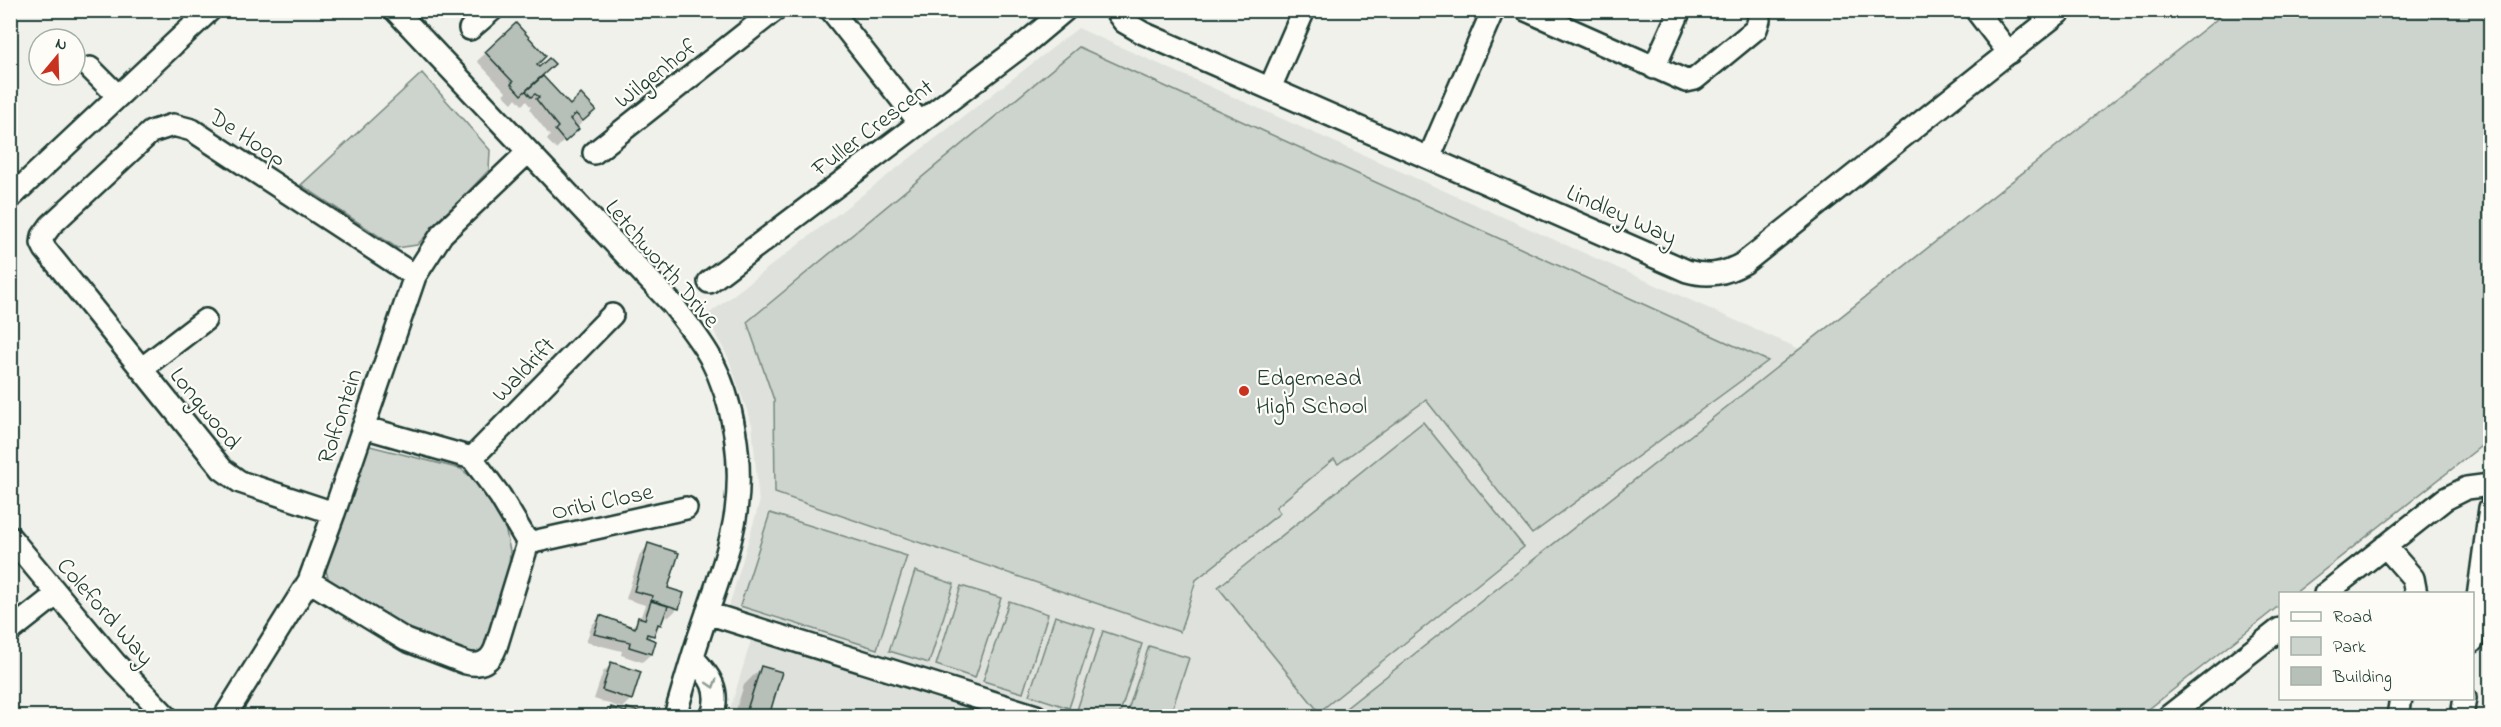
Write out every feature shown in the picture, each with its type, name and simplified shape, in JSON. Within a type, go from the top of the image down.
[{"type":"street","points":[[10,198],[210,10]]},
{"type":"street","name":"Letchworth Drive","points":[[395,10],[673,305],[703,346],[720,380],[734,426],[737,459],[737,494],[733,525],[675,717]]},
{"type":"street","points":[[470,29],[492,10]]},
{"type":"street","name":"Wilgenhof","points":[[594,153],[776,10]]},
{"type":"street","points":[[831,10],[920,123]]},
{"type":"street","name":"Fuller Crescent","points":[[709,282],[1065,10]]},
{"type":"street","name":"Lindley Way","points":[[1114,10],[1124,22],[1143,33],[1687,271],[1714,274],[1725,272],[1744,263],[2062,10]]},
{"type":"street","points":[[1270,88],[1304,10]]},
{"type":"street","points":[[1429,158],[1493,10]]},
{"type":"street","points":[[1526,10],[1680,80],[1695,79],[1756,29],[1759,20],[1758,10]]},
{"type":"street","points":[[1654,69],[1680,10]]},
{"type":"street","points":[[1976,10],[2009,52]]},
{"type":"street","points":[[90,68],[118,96]]},
{"type":"street","name":"De Hoop","points":[[42,243],[43,236],[51,225],[151,132],[173,125],[192,130],[415,276]]},
{"type":"street","name":"Rolfontein","points":[[225,717],[309,581],[415,276],[442,234],[528,152]]},
{"type":"street","name":"Longwood","points":[[42,243],[214,462],[231,476],[251,486],[334,513]]},
{"type":"street","name":"Waldrift","points":[[472,458],[612,315]]},
{"type":"street","name":"Longwood","points":[[141,369],[205,320]]},
{"type":"street","points":[[309,581],[406,640],[466,663],[479,664],[494,653],[528,543],[500,496],[472,458],[363,426]]},
{"type":"street","points":[[2328,592],[2455,493],[2467,488],[2490,485]]},
{"type":"street","name":"Oribi Close","points":[[528,543],[686,508]]},
{"type":"street","points":[[2474,627],[2490,508]]},
{"type":"street","name":"Coleford Way","points":[[10,537],[115,663],[166,717]]},
{"type":"street","points":[[2385,546],[2413,578],[2416,592]]},
{"type":"street","points":[[10,631],[57,594]]},
{"type":"street","points":[[707,613],[1036,717]]},
{"type":"street","points":[[2169,717],[2279,630]]},
{"type":"street","points":[[693,658],[710,676],[713,684],[716,706],[712,717]]},
{"type":"street","points":[[2398,717],[2401,700]]},
{"type":"street","points":[[2462,717],[2464,700]]},
{"type":"shaded area","name":"Edgemead High School","points":[[1078,28],[1800,349],[1346,716],[728,716],[752,637],[723,627],[759,504],[752,425],[728,357],[706,316]]},
{"type":"green space","points":[[2227,11],[2490,11],[2490,439],[2296,592],[2279,592],[2279,606],[2140,716],[1336,716]]},
{"type":"green space","name":"Edgemead High School","points":[[1079,47],[1768,361],[1532,534],[1426,400],[1338,464],[1334,459],[1276,507],[1280,513],[1196,580],[1180,632],[775,493],[774,400],[747,322]]},
{"type":"green space","points":[[422,73],[490,150],[489,170],[417,245],[397,248],[301,185]]},
{"type":"green space","points":[[1423,422],[1524,547],[1319,712],[1218,587]]},
{"type":"green space","points":[[366,445],[461,469],[483,487],[504,522],[510,551],[508,580],[489,642],[479,653],[465,653],[447,648],[425,638],[380,614],[329,581],[325,567]]},
{"type":"green space","points":[[770,513],[907,556],[877,649],[740,606]]},
{"type":"green space","points":[[915,571],[954,584],[929,663],[889,651]]},
{"type":"green space","points":[[961,586],[1001,598],[975,678],[936,665]]},
{"type":"green space","points":[[1009,601],[1048,614],[1023,693],[983,681]]},
{"type":"green space","points":[[1055,616],[1095,629],[1069,708],[1029,695]]},
{"type":"green space","points":[[1103,631],[1142,644],[1119,716],[1097,716],[1077,710]]},
{"type":"green space","points":[[1149,646],[1189,658],[1170,716],[1126,716]]},
{"type":"building","points":[[516,23],[546,56],[537,65],[539,67],[549,58],[555,64],[521,95],[511,84],[513,82],[485,52]]},
{"type":"building","points":[[543,76],[570,105],[581,94],[596,110],[583,121],[576,114],[570,119],[579,129],[565,142],[555,130],[558,127],[536,99],[539,97],[535,94],[531,97],[526,91]]},
{"type":"building","points":[[648,543],[679,553],[668,588],[684,593],[679,609],[651,600],[653,596],[634,591]]},
{"type":"building","points":[[651,601],[668,606],[654,636],[647,634],[646,637],[656,641],[652,654],[629,647],[630,642],[594,634],[600,615],[635,628],[638,617],[645,619]]},
{"type":"building","points":[[611,662],[641,672],[632,700],[602,690]]},
{"type":"building","points":[[761,666],[782,672],[769,716],[745,716]]},
{"type":"building","points":[[611,707],[626,712],[627,708],[643,713],[642,716],[608,716]]},
{"type":"place","name":"Edgemead High School","points":[[1244,391]]}]
